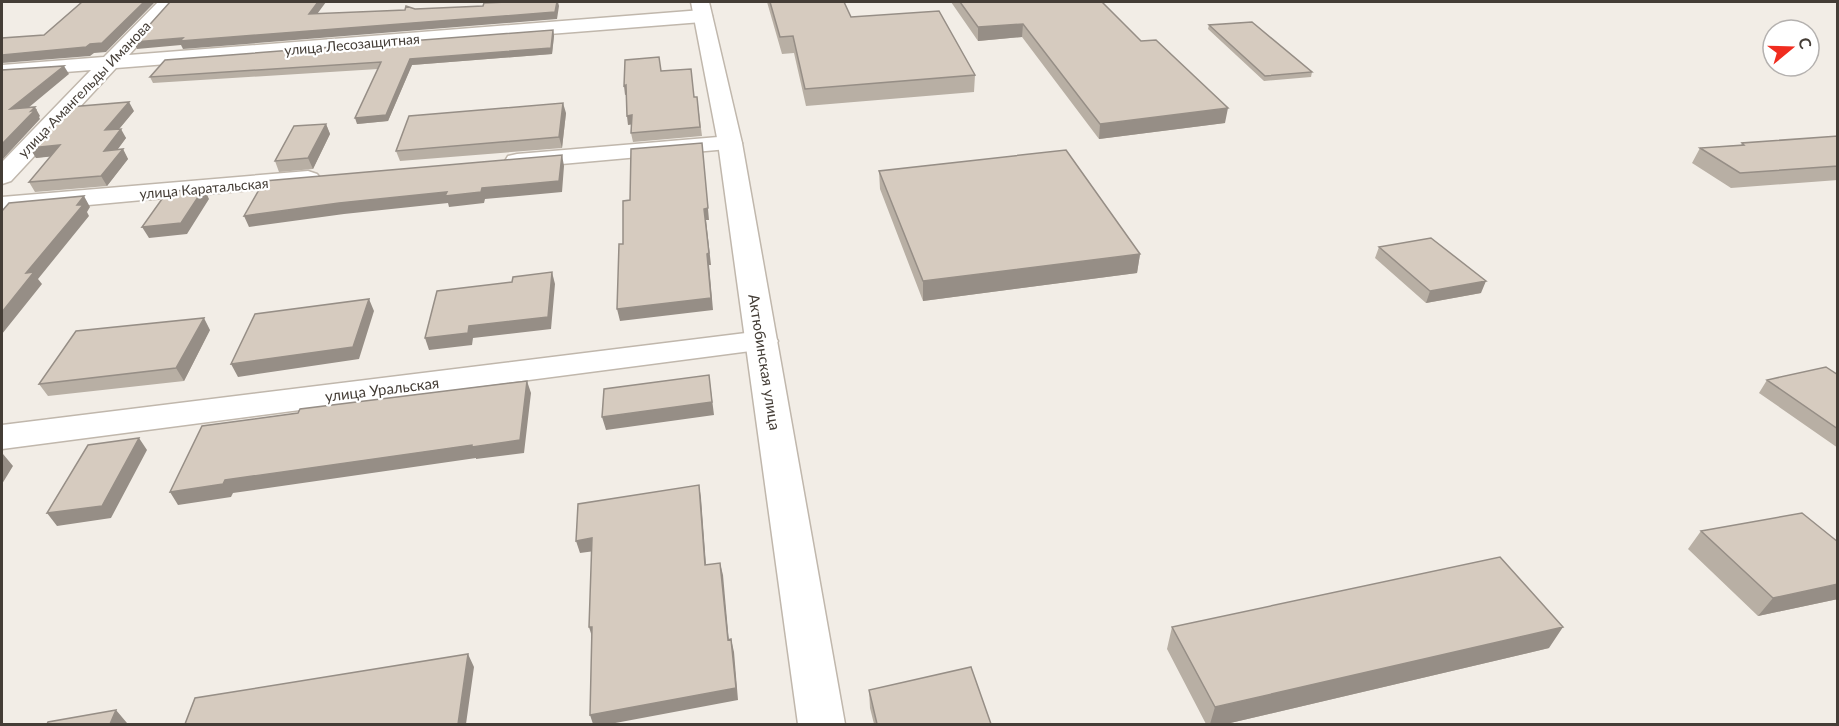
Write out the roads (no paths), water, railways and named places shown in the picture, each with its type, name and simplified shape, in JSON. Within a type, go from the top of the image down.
[{"type":"street","name":"улица Амангельды Иманова","points":[[2,176],[107,63],[168,2]]},
{"type":"street","name":"улица Лесозащитная","points":[[2,72],[701,9]]},
{"type":"street","name":"Актюбинская улица","points":[[701,9],[730,143],[822,724]]},
{"type":"street","points":[[491,163],[730,143]]},
{"type":"street","name":"улица Каратальская","points":[[2,205],[336,177]]},
{"type":"street","name":"улица Уральская","points":[[2,437],[762,342]]}]
